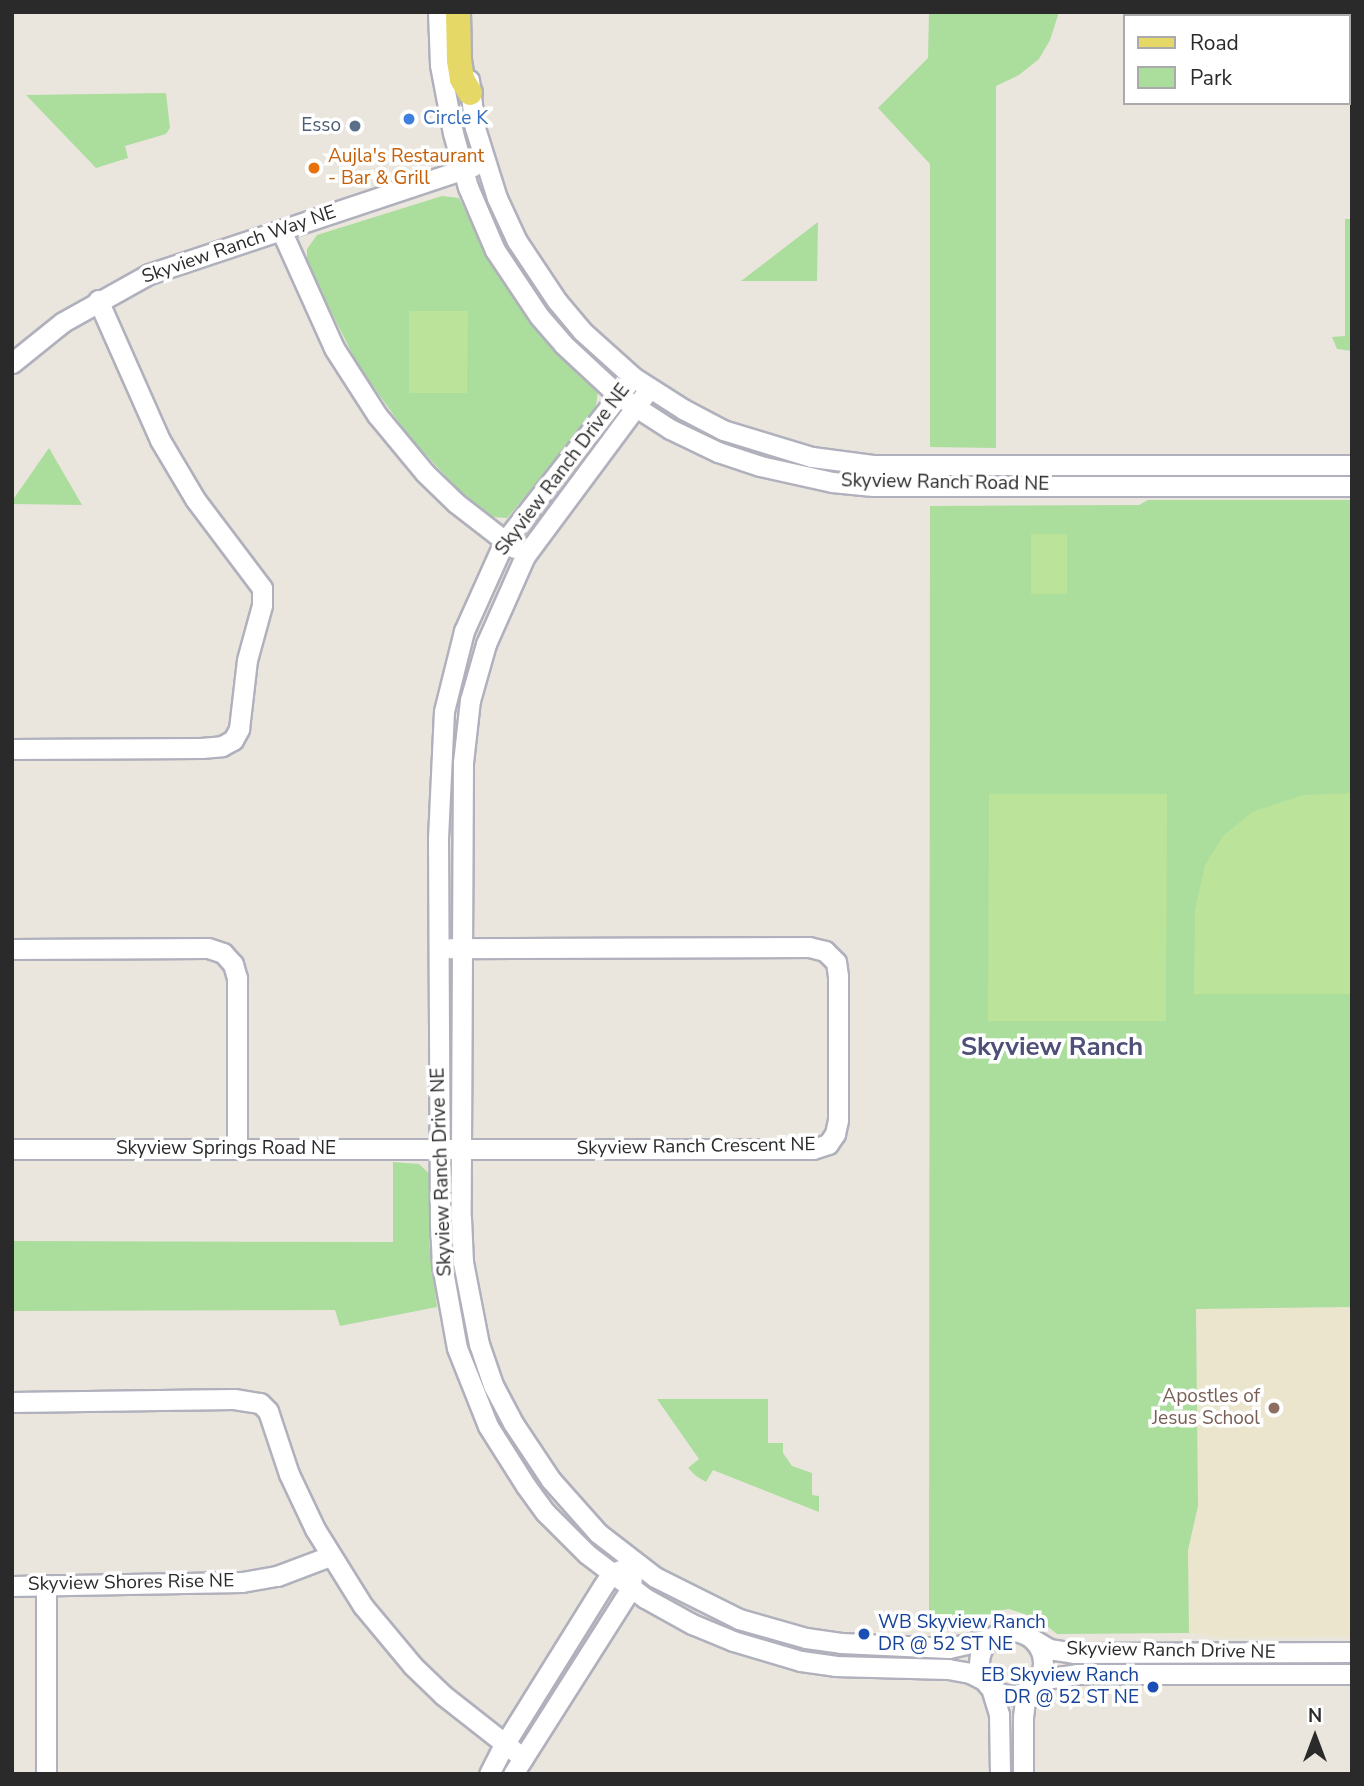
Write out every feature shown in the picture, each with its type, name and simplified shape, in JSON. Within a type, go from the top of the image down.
[{"type":"main road","points":[[458,12],[461,69],[470,93]]},
{"type":"street","name":"Skyview Ranch Road NE","points":[[438,12],[445,99],[462,170],[495,250],[518,287],[564,344],[619,396],[636,409],[718,452],[760,467],[832,482],[873,486],[1352,486]]},
{"type":"street","name":"Skyview Ranch Road NE","points":[[468,12],[470,93],[485,163],[517,241],[582,331],[649,389],[723,430],[812,457],[874,465],[1352,465]]},
{"type":"street","name":"Skyview Ranch Way NE","points":[[12,363],[63,322],[98,300],[149,274],[485,163]]},
{"type":"street","points":[[281,230],[334,348],[377,415],[432,481],[504,542],[526,556]]},
{"type":"street","points":[[12,749],[211,747],[233,740],[239,729],[247,660],[262,605],[262,588],[195,499],[160,440],[98,300]]},
{"type":"street","name":"Skyview Ranch Drive NE","points":[[633,377],[504,542],[464,631],[444,711],[439,784],[439,1149],[442,1265],[457,1348],[475,1399],[505,1456],[545,1511],[611,1574],[631,1588],[692,1624],[764,1652],[835,1667],[958,1670],[987,1684]]},
{"type":"street","name":"Skyview Ranch Drive NE","points":[[649,389],[544,527],[526,556],[486,644],[465,729],[461,1149],[463,1262],[471,1314],[493,1385],[518,1433],[551,1480],[598,1533],[634,1563],[695,1599],[739,1619],[806,1638],[841,1643],[949,1648],[989,1639]]},
{"type":"street","name":"Skyview Ranch Crescent NE","points":[[438,948],[809,947],[825,951],[836,962],[838,987],[838,1120],[835,1134],[828,1144],[813,1149],[439,1149]]},
{"type":"street","points":[[12,949],[208,948],[223,953],[233,964],[237,978],[237,1149]]},
{"type":"street","name":"Skyview Springs Road NE","points":[[12,1149],[439,1149]]},
{"type":"street","points":[[12,1402],[234,1399],[260,1403],[268,1411],[289,1474],[330,1556],[363,1606],[413,1666],[504,1745],[518,1766],[631,1588],[634,1563]]},
{"type":"street","name":"Skyview Shores Rise NE","points":[[12,1586],[242,1581],[277,1576],[330,1556]]},
{"type":"street","points":[[489,1774],[504,1745],[611,1574],[634,1563]]},
{"type":"street","points":[[46,1586],[46,1774]]},
{"type":"street","points":[[999,1774],[999,1715],[980,1655],[989,1639],[1007,1631],[1026,1634],[1034,1640],[1043,1658],[1036,1684],[1026,1701],[1023,1717],[1023,1774]]},
{"type":"street","name":"Skyview Ranch Drive NE","points":[[1034,1640],[1049,1648],[1074,1653],[1352,1652]]},
{"type":"street","name":"Skyview Ranch Drive NE","points":[[1036,1684],[1077,1674],[1352,1674]]},
{"type":"street","points":[[987,1684],[1000,1694],[1016,1695],[1036,1684]]},
{"type":"shaded area","name":"Apostles of Jesus School","points":[[1352,1307],[1352,1637],[1223,1638],[1190,1633],[1188,1550],[1198,1506],[1196,1309]]},
{"type":"green space","points":[[929,12],[1059,12],[1050,40],[1039,59],[1019,75],[996,86],[996,448],[930,447],[930,164],[878,108],[928,58]]},
{"type":"green space","points":[[166,93],[170,128],[166,134],[125,146],[128,158],[96,168],[26,95]]},
{"type":"green space","points":[[442,196],[459,198],[488,255],[533,323],[598,391],[595,412],[507,518],[493,517],[458,489],[411,439],[359,367],[307,264],[307,249],[317,235]]},
{"type":"green space","points":[[1345,219],[1352,219],[1352,351],[1337,349],[1332,337],[1345,336]]},
{"type":"green space","points":[[818,222],[817,281],[741,281]]},
{"type":"green space","points":[[409,311],[468,311],[467,393],[409,393]]},
{"type":"green space","points":[[49,448],[82,505],[12,504],[12,501]]},
{"type":"green space","points":[[1148,500],[1352,500],[1352,1307],[1196,1309],[1198,1506],[1188,1550],[1189,1633],[1057,1634],[1037,1618],[1009,1609],[996,1611],[962,1630],[929,1630],[930,506],[1139,505]]},
{"type":"green space","points":[[1031,534],[1067,534],[1067,594],[1031,594]]},
{"type":"green space","points":[[1352,793],[1352,994],[1194,994],[1195,909],[1205,865],[1223,836],[1252,812],[1303,795]]},
{"type":"green space","points":[[989,794],[1167,794],[1166,1021],[988,1021]]},
{"type":"green space","points":[[393,1162],[419,1164],[431,1175],[429,1241],[437,1307],[340,1326],[335,1310],[12,1311],[12,1241],[393,1242]]},
{"type":"green space","points":[[657,1399],[768,1399],[768,1443],[783,1443],[783,1453],[792,1466],[812,1473],[812,1495],[819,1496],[819,1512],[713,1470],[706,1482],[696,1476],[688,1468],[699,1459]]},
{"type":"place","name":"Circle K","points":[[409,119]]},
{"type":"place","name":"Esso","points":[[355,126]]},
{"type":"place","name":"Aujla's Restaurant - Bar & Grill","points":[[314,168]]},
{"type":"place","name":"Apostles of Jesus School","points":[[1274,1408]]},
{"type":"place","name":"WB Skyview Ranch DR @ 52 ST NE","points":[[864,1634]]},
{"type":"place","name":"EB Skyview Ranch DR @ 52 ST NE","points":[[1153,1687]]},
{"type":"district","name":"Skyview Ranch","points":[[1052,1047]]}]
